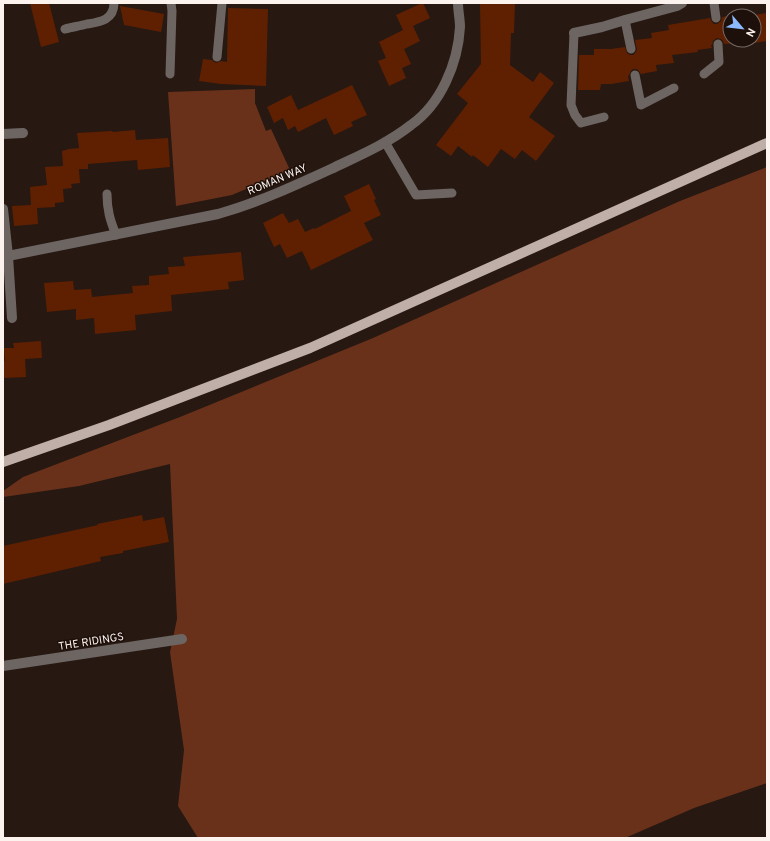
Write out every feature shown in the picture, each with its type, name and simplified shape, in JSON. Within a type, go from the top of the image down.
[{"type":"main road","points":[[3,462],[109,425],[310,348],[767,143]]},
{"type":"street","name":"ROMAN WAY","points":[[8,256],[218,214],[240,208],[290,188],[385,142],[412,125],[424,114],[435,101],[447,80],[454,62],[458,44],[460,27],[458,3]]},
{"type":"street","points":[[574,33],[602,27],[677,6],[682,3]]},
{"type":"street","points":[[3,134],[23,133]]},
{"type":"street","points":[[3,209],[12,318]]},
{"type":"street","name":"THE RIDINGS","points":[[3,666],[182,639]]},
{"type":"lane","points":[[65,29],[103,21],[109,17],[113,11],[114,3]]},
{"type":"lane","points":[[170,74],[171,3]]},
{"type":"lane","points":[[217,57],[222,3]]},
{"type":"lane","points":[[714,3],[716,18]]},
{"type":"lane","points":[[625,20],[630,49]]},
{"type":"lane","points":[[574,33],[571,105],[574,116],[581,123],[604,117]]},
{"type":"lane","points":[[704,74],[719,62],[718,44]]},
{"type":"lane","points":[[635,75],[641,105],[674,88]]},
{"type":"lane","points":[[385,142],[416,195],[452,193]]},
{"type":"lane","points":[[107,194],[109,216],[116,234]]},
{"type":"shaded area","points":[[255,89],[255,103],[266,131],[271,129],[290,170],[232,195],[176,206],[168,92]]},
{"type":"shaded area","points":[[767,167],[767,783],[694,808],[625,838],[198,838],[178,806],[184,750],[170,652],[177,619],[170,464],[79,486],[3,497],[3,491],[23,477],[180,417],[373,338],[680,201]]},
{"type":"building","points":[[30,3],[49,3],[59,42],[41,47]]},
{"type":"building","points":[[422,3],[430,18],[413,26],[420,41],[404,49],[411,64],[402,68],[406,78],[389,86],[378,61],[386,58],[379,42],[403,30],[396,15]]},
{"type":"building","points":[[480,3],[515,3],[514,33],[511,33],[510,65],[533,82],[540,72],[554,83],[529,117],[555,136],[536,161],[522,150],[515,159],[501,149],[488,167],[473,155],[472,157],[458,146],[451,156],[436,145],[468,103],[457,94],[481,64]]},
{"type":"building","points":[[120,6],[164,14],[161,32],[124,25]]},
{"type":"building","points":[[228,8],[268,9],[266,86],[221,84],[199,81],[203,59],[212,60],[216,63],[221,61],[227,62]]},
{"type":"building","points":[[767,13],[767,41],[762,42],[762,14]]},
{"type":"building","points":[[722,17],[722,40],[717,38],[713,41],[711,45],[712,48],[697,50],[698,52],[672,55],[674,63],[656,65],[657,71],[641,74],[637,69],[633,69],[628,76],[629,81],[601,84],[600,90],[578,90],[579,55],[594,55],[594,49],[625,47],[627,53],[633,55],[637,50],[635,40],[652,38],[651,33],[669,30],[668,25],[710,18],[714,24],[721,21]]},
{"type":"building","points":[[352,85],[367,115],[351,122],[353,126],[334,135],[326,118],[298,132],[295,126],[288,130],[283,118],[274,123],[267,107],[291,95],[298,110]]},
{"type":"building","points":[[135,130],[136,140],[168,138],[170,167],[138,170],[137,160],[88,164],[88,169],[79,169],[80,183],[71,184],[72,188],[63,189],[64,202],[55,203],[55,207],[37,208],[38,224],[14,226],[12,206],[31,205],[30,187],[47,185],[45,167],[63,166],[62,151],[79,148],[77,133]]},
{"type":"building","points":[[369,184],[381,215],[364,223],[373,240],[311,270],[302,251],[287,258],[280,244],[274,247],[263,223],[283,213],[289,223],[298,219],[305,232],[314,228],[315,229],[351,211],[344,196]]},
{"type":"building","points":[[241,252],[244,280],[228,282],[229,289],[171,295],[172,311],[135,315],[136,330],[95,334],[94,318],[76,320],[76,309],[47,312],[44,283],[73,281],[74,290],[91,289],[92,297],[133,293],[132,286],[149,285],[149,276],[169,274],[168,267],[185,266],[183,257]]},
{"type":"building","points":[[41,341],[42,358],[25,359],[26,377],[3,378],[3,361],[5,361],[4,348],[14,348],[13,343]]},
{"type":"building","points":[[142,515],[143,521],[164,517],[169,542],[123,551],[123,553],[100,557],[101,561],[3,584],[3,546]]}]
